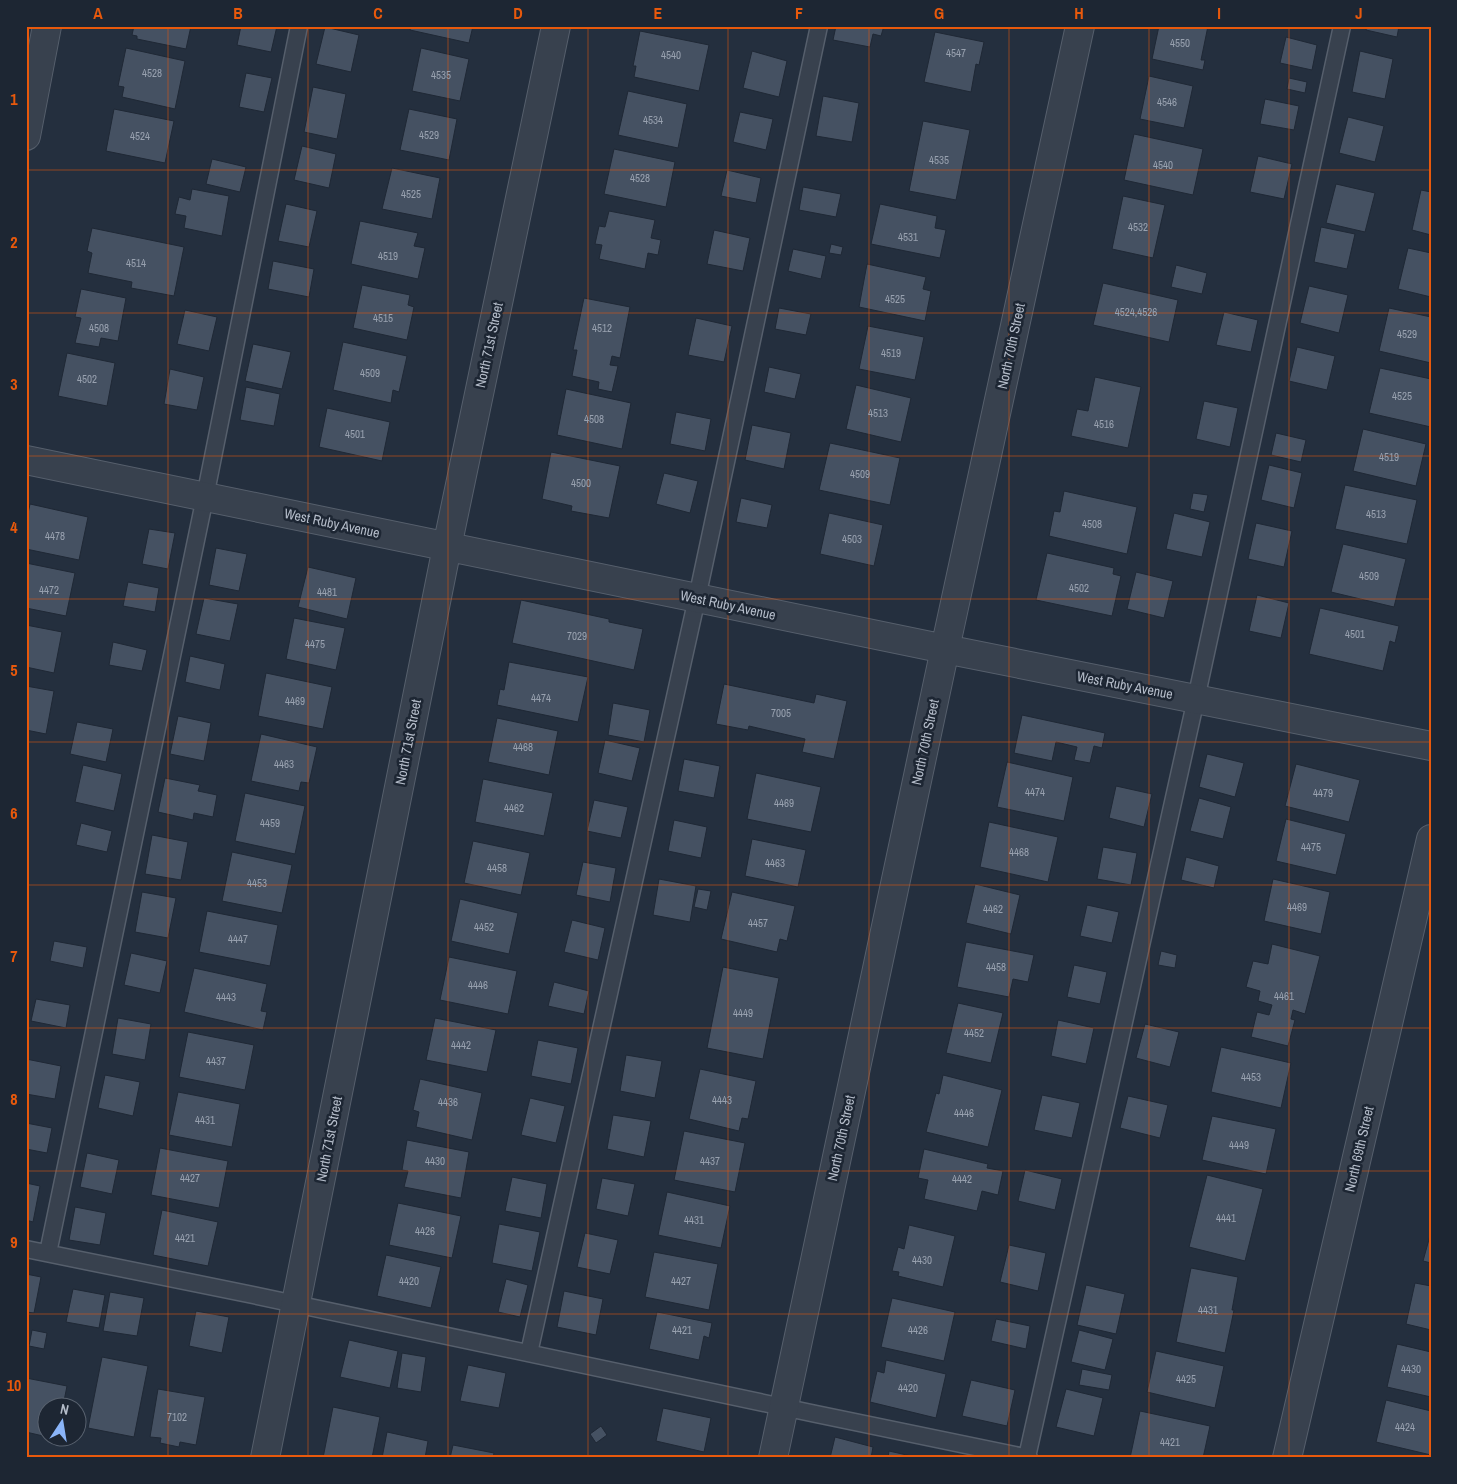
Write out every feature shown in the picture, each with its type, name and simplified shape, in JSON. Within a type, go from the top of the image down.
[{"type":"street","points":[[26,136],[47,26]]},
{"type":"street","name":"North 71st Street","points":[[265,1458],[447,547],[556,26]]},
{"type":"street","name":"North 70th Street","points":[[773,1458],[1080,26]]},
{"type":"street","name":"West Ruby Avenue","points":[[26,460],[945,649],[1431,746]]},
{"type":"street","name":"North 69th Street","points":[[1287,1458],[1431,839]]},
{"type":"lane","points":[[48,1253],[205,497],[299,26]]},
{"type":"lane","points":[[529,1353],[697,598],[819,26]]},
{"type":"lane","points":[[26,1249],[1028,1458],[1196,699],[1342,26]]},
{"type":"building","points":[[134,26],[191,26],[186,49],[137,39],[137,36],[132,35]]},
{"type":"building","points":[[241,26],[277,26],[271,52],[237,45]]},
{"type":"building","points":[[411,26],[473,26],[469,43],[410,30]]},
{"type":"building","points":[[836,26],[884,26],[881,36],[873,34],[870,47],[833,40]]},
{"type":"building","points":[[1159,26],[1208,26],[1201,60],[1205,60],[1203,70],[1152,59]]},
{"type":"building","points":[[1367,26],[1399,26],[1397,37],[1366,30]]},
{"type":"building","points":[[325,27],[359,35],[351,72],[316,64]]},
{"type":"building","points":[[640,31],[709,45],[699,91],[634,77],[636,66],[633,66]]},
{"type":"building","points":[[935,32],[984,42],[979,65],[976,64],[971,92],[924,82]]},
{"type":"building","points":[[1286,37],[1317,45],[1312,70],[1280,63]]},
{"type":"building","points":[[126,48],[185,61],[175,109],[122,97],[124,87],[118,86]]},
{"type":"building","points":[[421,48],[469,59],[460,101],[412,91]]},
{"type":"building","points":[[752,51],[787,61],[779,97],[743,88]]},
{"type":"building","points":[[1360,51],[1393,59],[1385,99],[1352,92]]},
{"type":"building","points":[[246,73],[272,78],[264,112],[239,107]]},
{"type":"building","points":[[1149,76],[1193,86],[1184,128],[1140,119]]},
{"type":"building","points":[[1289,78],[1307,82],[1305,93],[1287,89]]},
{"type":"building","points":[[313,87],[346,94],[337,139],[304,132]]},
{"type":"building","points":[[628,91],[687,104],[678,148],[618,135]]},
{"type":"building","points":[[823,96],[859,103],[852,142],[816,136]]},
{"type":"building","points":[[1265,99],[1299,106],[1294,130],[1260,124]]},
{"type":"building","points":[[114,109],[174,121],[165,163],[106,151]]},
{"type":"building","points":[[409,109],[457,119],[449,160],[400,150]]},
{"type":"building","points":[[740,112],[773,119],[766,150],[733,142]]},
{"type":"building","points":[[1348,117],[1384,126],[1375,162],[1339,153]]},
{"type":"building","points":[[923,121],[970,130],[956,200],[909,191]]},
{"type":"building","points":[[1134,134],[1203,149],[1193,195],[1124,180]]},
{"type":"building","points":[[302,146],[336,154],[329,188],[294,180]]},
{"type":"building","points":[[614,149],[675,162],[666,207],[604,194]]},
{"type":"building","points":[[1258,156],[1292,164],[1284,199],[1250,192]]},
{"type":"building","points":[[212,159],[246,167],[240,192],[206,184]]},
{"type":"building","points":[[392,168],[440,178],[432,219],[382,209]]},
{"type":"building","points":[[727,170],[761,178],[756,203],[721,196]]},
{"type":"building","points":[[1336,184],[1375,193],[1365,232],[1326,223]]},
{"type":"building","points":[[803,187],[841,194],[836,217],[799,210]]},
{"type":"building","points":[[192,189],[229,196],[222,236],[184,228],[186,216],[175,214],[179,197],[190,200]]},
{"type":"building","points":[[1421,190],[1431,192],[1431,235],[1412,230]]},
{"type":"building","points":[[1123,196],[1165,205],[1153,258],[1112,249]]},
{"type":"building","points":[[286,204],[317,211],[309,247],[278,241]]},
{"type":"building","points":[[880,204],[937,216],[935,228],[946,230],[940,258],[871,244]]},
{"type":"building","points":[[609,211],[655,220],[651,238],[661,240],[658,255],[648,253],[645,269],[599,259],[602,245],[595,244],[599,226],[605,227]]},
{"type":"building","points":[[360,221],[418,233],[414,246],[425,248],[418,279],[351,264]]},
{"type":"building","points":[[1321,227],[1355,234],[1347,269],[1314,262]]},
{"type":"building","points":[[92,228],[184,247],[174,296],[131,288],[132,282],[88,273],[92,253],[87,251]]},
{"type":"building","points":[[714,230],[750,238],[743,271],[707,264]]},
{"type":"building","points":[[831,244],[843,247],[841,255],[829,253]]},
{"type":"building","points":[[1408,248],[1431,253],[1431,297],[1398,289]]},
{"type":"building","points":[[793,249],[826,256],[821,279],[788,271]]},
{"type":"building","points":[[273,261],[314,269],[309,297],[268,289]]},
{"type":"building","points":[[867,264],[926,277],[923,289],[931,291],[925,321],[859,307]]},
{"type":"building","points":[[1176,265],[1207,273],[1202,294],[1171,287]]},
{"type":"building","points":[[1103,283],[1178,300],[1169,342],[1093,325]]},
{"type":"building","points":[[362,285],[410,295],[408,305],[414,307],[407,340],[353,328]]},
{"type":"building","points":[[1309,286],[1348,295],[1339,333],[1300,323]]},
{"type":"building","points":[[81,289],[126,298],[118,341],[101,338],[99,347],[75,343],[81,318],[75,317]]},
{"type":"building","points":[[584,298],[630,307],[620,358],[612,356],[610,365],[618,366],[612,392],[598,389],[599,382],[572,376],[577,350],[573,350]]},
{"type":"building","points":[[779,308],[811,314],[806,335],[775,329]]},
{"type":"building","points":[[1389,308],[1431,317],[1431,363],[1379,351]]},
{"type":"building","points":[[185,310],[217,317],[209,351],[177,344]]},
{"type":"building","points":[[1224,312],[1258,320],[1251,352],[1216,345]]},
{"type":"building","points":[[696,318],[732,326],[724,362],[688,355]]},
{"type":"building","points":[[868,326],[924,337],[915,380],[859,369]]},
{"type":"building","points":[[343,342],[407,356],[399,392],[393,390],[391,403],[333,390]]},
{"type":"building","points":[[253,344],[291,352],[282,389],[245,381]]},
{"type":"building","points":[[1297,347],[1335,356],[1327,390],[1289,381]]},
{"type":"building","points":[[67,353],[115,363],[107,406],[58,396]]},
{"type":"building","points":[[769,367],[801,374],[795,399],[764,392]]},
{"type":"building","points":[[1380,368],[1431,379],[1431,427],[1369,413]]},
{"type":"building","points":[[170,369],[204,377],[197,410],[164,404]]},
{"type":"building","points":[[1095,377],[1141,387],[1128,448],[1071,436],[1077,409],[1088,411]]},
{"type":"building","points":[[856,385],[911,398],[901,442],[846,429]]},
{"type":"building","points":[[246,387],[280,394],[274,426],[240,420]]},
{"type":"building","points":[[566,389],[631,403],[622,449],[557,435]]},
{"type":"building","points":[[1204,401],[1238,408],[1230,447],[1196,439]]},
{"type":"building","points":[[327,408],[390,422],[382,461],[319,447]]},
{"type":"building","points":[[676,412],[711,419],[705,451],[670,444]]},
{"type":"building","points":[[752,425],[791,433],[784,469],[745,460]]},
{"type":"building","points":[[1363,429],[1426,444],[1416,486],[1353,471]]},
{"type":"building","points":[[1276,433],[1306,440],[1301,462],[1271,455]]},
{"type":"building","points":[[830,443],[900,458],[890,505],[819,490]]},
{"type":"building","points":[[551,452],[620,466],[609,518],[571,511],[572,506],[542,499]]},
{"type":"building","points":[[1269,465],[1302,473],[1294,508],[1261,500]]},
{"type":"building","points":[[664,473],[698,481],[690,513],[656,504]]},
{"type":"building","points":[[1345,485],[1417,500],[1407,544],[1335,529]]},
{"type":"building","points":[[1064,491],[1137,507],[1127,554],[1049,536],[1054,511],[1060,512]]},
{"type":"building","points":[[1193,493],[1208,495],[1204,512],[1190,509]]},
{"type":"building","points":[[741,498],[772,505],[767,528],[736,522]]},
{"type":"building","points":[[30,504],[88,517],[79,560],[26,549],[26,523]]},
{"type":"building","points":[[829,513],[883,525],[874,566],[820,554]]},
{"type":"building","points":[[1174,513],[1210,522],[1202,557],[1166,549]]},
{"type":"building","points":[[1256,523],[1292,531],[1284,567],[1248,559]]},
{"type":"building","points":[[149,529],[175,533],[168,569],[142,564]]},
{"type":"building","points":[[1343,544],[1406,559],[1394,607],[1331,592]]},
{"type":"building","points":[[216,548],[247,554],[239,591],[209,585]]},
{"type":"building","points":[[1047,553],[1114,568],[1113,574],[1121,576],[1112,616],[1036,600]]},
{"type":"building","points":[[26,563],[75,573],[66,616],[26,608]]},
{"type":"building","points":[[308,567],[356,578],[347,619],[298,607]]},
{"type":"building","points":[[1136,572],[1173,581],[1164,618],[1127,609]]},
{"type":"building","points":[[128,582],[159,588],[155,612],[123,606]]},
{"type":"building","points":[[1257,595],[1289,603],[1281,638],[1249,631]]},
{"type":"building","points":[[204,598],[238,604],[230,641],[196,634]]},
{"type":"building","points":[[521,600],[609,619],[609,622],[643,629],[634,670],[512,643]]},
{"type":"building","points":[[1320,608],[1399,626],[1395,643],[1390,641],[1383,671],[1309,654]]},
{"type":"building","points":[[294,618],[345,628],[336,670],[286,659]]},
{"type":"building","points":[[26,625],[62,632],[54,673],[26,667]]},
{"type":"building","points":[[113,642],[147,650],[142,671],[109,665]]},
{"type":"building","points":[[190,656],[225,664],[220,690],[185,682]]},
{"type":"building","points":[[509,662],[588,677],[578,722],[497,705],[500,689],[504,690]]},
{"type":"building","points":[[266,673],[332,687],[323,729],[258,716]]},
{"type":"building","points":[[724,684],[814,703],[816,694],[847,701],[834,759],[802,752],[805,739],[749,726],[748,730],[716,724]]},
{"type":"building","points":[[26,686],[54,691],[46,734],[26,730]]},
{"type":"building","points":[[613,703],[650,710],[644,742],[608,735]]},
{"type":"building","points":[[1022,715],[1105,733],[1102,748],[1094,746],[1090,763],[1074,760],[1077,747],[1056,742],[1052,761],[1014,753]]},
{"type":"building","points":[[178,716],[211,723],[204,761],[170,754]]},
{"type":"building","points":[[497,718],[558,731],[549,775],[488,762]]},
{"type":"building","points":[[77,722],[113,729],[106,762],[70,754]]},
{"type":"building","points":[[261,734],[317,747],[309,783],[301,782],[299,791],[251,781]]},
{"type":"building","points":[[605,740],[640,748],[632,781],[598,773]]},
{"type":"building","points":[[1207,754],[1244,763],[1235,797],[1199,787]]},
{"type":"building","points":[[684,759],[720,766],[714,798],[678,791]]},
{"type":"building","points":[[1007,762],[1073,777],[1064,821],[997,807]]},
{"type":"building","points":[[1296,764],[1360,780],[1349,822],[1285,806]]},
{"type":"building","points":[[83,765],[122,774],[114,811],[75,802]]},
{"type":"building","points":[[756,773],[821,787],[811,832],[747,819]]},
{"type":"building","points":[[165,778],[200,785],[198,791],[217,795],[213,817],[194,813],[193,820],[158,812]]},
{"type":"building","points":[[483,779],[553,793],[544,836],[475,822]]},
{"type":"building","points":[[1116,786],[1152,794],[1144,827],[1109,818]]},
{"type":"building","points":[[245,793],[305,806],[295,854],[235,841]]},
{"type":"building","points":[[1199,798],[1231,807],[1223,839],[1190,831]]},
{"type":"building","points":[[594,800],[628,807],[621,838],[587,831]]},
{"type":"building","points":[[1286,819],[1346,834],[1336,875],[1276,861]]},
{"type":"building","points":[[674,820],[707,827],[701,858],[668,851]]},
{"type":"building","points":[[989,822],[1058,837],[1048,882],[980,867]]},
{"type":"building","points":[[81,823],[112,831],[107,852],[76,845]]},
{"type":"building","points":[[152,835],[188,842],[181,880],[145,874]]},
{"type":"building","points":[[752,839],[806,850],[798,887],[745,876]]},
{"type":"building","points":[[473,841],[530,853],[521,895],[464,883]]},
{"type":"building","points":[[1103,847],[1137,853],[1131,885],[1097,879]]},
{"type":"building","points":[[232,852],[292,865],[282,913],[222,901]]},
{"type":"building","points":[[1186,857],[1219,866],[1214,888],[1181,880]]},
{"type":"building","points":[[583,862],[616,868],[610,902],[576,895]]},
{"type":"building","points":[[659,879],[696,886],[690,922],[653,915]]},
{"type":"building","points":[[1273,879],[1330,892],[1321,934],[1264,921]]},
{"type":"building","points":[[975,884],[1020,895],[1011,934],[966,923]]},
{"type":"building","points":[[698,889],[711,891],[707,910],[694,907]]},
{"type":"building","points":[[142,892],[176,898],[168,938],[135,932]]},
{"type":"building","points":[[732,892],[795,906],[787,941],[780,939],[777,952],[721,939]]},
{"type":"building","points":[[460,899],[518,913],[509,954],[451,941]]},
{"type":"building","points":[[1087,905],[1119,912],[1112,943],[1080,936]]},
{"type":"building","points":[[207,911],[278,925],[270,966],[199,952]]},
{"type":"building","points":[[572,920],[605,928],[598,960],[564,952]]},
{"type":"building","points":[[54,941],[87,947],[83,968],[50,961]]},
{"type":"building","points":[[966,942],[1034,955],[1028,982],[1013,979],[1009,997],[957,987]]},
{"type":"building","points":[[1272,944],[1320,956],[1305,1014],[1293,1010],[1291,1019],[1295,1020],[1288,1046],[1251,1037],[1257,1012],[1269,1015],[1272,1005],[1258,1001],[1260,991],[1246,987],[1253,961],[1268,964]]},
{"type":"building","points":[[1161,951],[1177,955],[1175,968],[1158,965]]},
{"type":"building","points":[[131,953],[167,961],[160,993],[124,985]]},
{"type":"building","points":[[449,957],[517,971],[508,1014],[440,1000]]},
{"type":"building","points":[[1074,965],[1107,972],[1100,1004],[1067,997]]},
{"type":"building","points":[[723,967],[779,978],[763,1059],[707,1048]]},
{"type":"building","points":[[194,968],[267,984],[261,1011],[267,1012],[263,1030],[184,1012]]},
{"type":"building","points":[[554,982],[589,991],[584,1014],[548,1006]]},
{"type":"building","points":[[36,999],[70,1005],[66,1028],[31,1021]]},
{"type":"building","points":[[958,1003],[1003,1013],[991,1063],[946,1053]]},
{"type":"building","points":[[118,1018],[151,1024],[145,1060],[112,1054]]},
{"type":"building","points":[[435,1018],[496,1030],[487,1072],[426,1060]]},
{"type":"building","points":[[1058,1020],[1094,1028],[1086,1064],[1051,1056]]},
{"type":"building","points":[[1145,1024],[1179,1032],[1170,1067],[1136,1058]]},
{"type":"building","points":[[188,1032],[254,1045],[245,1090],[179,1077]]},
{"type":"building","points":[[538,1040],[578,1048],[571,1084],[531,1076]]},
{"type":"building","points":[[1221,1047],[1291,1063],[1281,1108],[1211,1092]]},
{"type":"building","points":[[626,1055],[662,1061],[655,1098],[620,1091]]},
{"type":"building","points":[[26,1059],[61,1066],[55,1099],[26,1094]]},
{"type":"building","points":[[700,1069],[756,1081],[748,1119],[742,1118],[739,1131],[689,1119]]},
{"type":"building","points":[[105,1075],[140,1082],[133,1116],[98,1108]]},
{"type":"building","points":[[943,1075],[1002,1090],[988,1147],[926,1132],[936,1093],[939,1094]]},
{"type":"building","points":[[420,1079],[482,1093],[472,1140],[416,1127],[419,1112],[413,1110]]},
{"type":"building","points":[[178,1092],[240,1104],[232,1147],[169,1135]]},
{"type":"building","points":[[1042,1095],[1080,1103],[1072,1138],[1034,1130]]},
{"type":"building","points":[[1128,1096],[1168,1105],[1160,1138],[1120,1128]]},
{"type":"building","points":[[530,1098],[565,1106],[556,1143],[521,1135]]},
{"type":"building","points":[[613,1115],[651,1121],[644,1157],[607,1149]]},
{"type":"building","points":[[1212,1116],[1276,1129],[1266,1174],[1202,1160]]},
{"type":"building","points":[[26,1123],[52,1128],[47,1153],[26,1149]]},
{"type":"building","points":[[684,1131],[745,1143],[735,1192],[674,1180]]},
{"type":"building","points":[[407,1140],[469,1152],[461,1198],[404,1187],[408,1171],[402,1170]]},
{"type":"building","points":[[160,1148],[228,1161],[219,1208],[151,1195]]},
{"type":"building","points":[[924,1149],[988,1164],[987,1168],[1003,1171],[998,1195],[982,1191],[977,1211],[924,1199],[928,1180],[918,1178]]},
{"type":"building","points":[[87,1153],[119,1160],[112,1194],[80,1187]]},
{"type":"building","points":[[1025,1170],[1062,1179],[1055,1210],[1018,1201]]},
{"type":"building","points":[[1207,1175],[1263,1189],[1245,1261],[1189,1247]]},
{"type":"building","points":[[512,1177],[547,1184],[541,1218],[505,1211]]},
{"type":"building","points":[[602,1178],[635,1184],[628,1216],[596,1209]]},
{"type":"building","points":[[26,1183],[40,1186],[33,1222],[26,1220]]},
{"type":"building","points":[[667,1192],[730,1206],[721,1248],[658,1235]]},
{"type":"building","points":[[398,1203],[461,1216],[452,1258],[389,1245]]},
{"type":"building","points":[[75,1207],[106,1213],[100,1245],[69,1240]]},
{"type":"building","points":[[162,1210],[218,1222],[208,1266],[153,1255]]},
{"type":"building","points":[[499,1224],[540,1232],[532,1271],[492,1263]]},
{"type":"building","points":[[909,1225],[955,1236],[943,1287],[898,1276],[899,1272],[892,1271],[898,1247],[904,1249]]},
{"type":"building","points":[[1431,1232],[1431,1263],[1423,1261]]},
{"type":"building","points":[[585,1233],[618,1240],[610,1274],[577,1267]]},
{"type":"building","points":[[1009,1245],[1046,1253],[1038,1291],[1000,1282]]},
{"type":"building","points":[[654,1252],[718,1264],[709,1310],[645,1297]]},
{"type":"building","points":[[386,1255],[441,1267],[431,1308],[377,1296]]},
{"type":"building","points":[[1191,1268],[1238,1277],[1232,1310],[1234,1310],[1225,1353],[1176,1342]]},
{"type":"building","points":[[26,1274],[41,1277],[34,1313],[26,1312]]},
{"type":"building","points":[[506,1279],[528,1285],[520,1317],[498,1312]]},
{"type":"building","points":[[1415,1283],[1431,1286],[1431,1330],[1406,1324]]},
{"type":"building","points":[[1086,1285],[1125,1294],[1116,1334],[1077,1325]]},
{"type":"building","points":[[73,1289],[105,1295],[99,1328],[66,1322]]},
{"type":"building","points":[[564,1291],[603,1299],[596,1335],[557,1327]]},
{"type":"building","points":[[110,1292],[144,1298],[137,1336],[103,1331]]},
{"type":"building","points":[[892,1298],[955,1312],[944,1361],[881,1347]]},
{"type":"building","points":[[196,1311],[229,1317],[222,1353],[189,1346]]},
{"type":"building","points":[[657,1312],[712,1323],[709,1338],[704,1336],[699,1360],[649,1349]]},
{"type":"building","points":[[996,1319],[1030,1326],[1026,1349],[991,1341]]},
{"type":"building","points":[[32,1330],[47,1333],[44,1349],[29,1346]]},
{"type":"building","points":[[1079,1330],[1113,1339],[1105,1370],[1071,1362]]},
{"type":"building","points":[[349,1340],[398,1351],[390,1388],[340,1377]]},
{"type":"building","points":[[1397,1344],[1431,1352],[1431,1397],[1387,1387]]},
{"type":"building","points":[[1156,1351],[1224,1366],[1215,1408],[1147,1392]]},
{"type":"building","points":[[402,1353],[426,1357],[421,1392],[397,1388]]},
{"type":"building","points":[[102,1357],[148,1366],[134,1437],[88,1428]]},
{"type":"building","points":[[886,1360],[946,1374],[936,1418],[870,1402],[877,1371],[884,1373]]},
{"type":"building","points":[[468,1365],[506,1373],[499,1408],[460,1401]]},
{"type":"building","points":[[1082,1369],[1112,1375],[1109,1390],[1079,1385]]},
{"type":"building","points":[[26,1378],[67,1386],[65,1396],[38,1396],[38,1435],[26,1432]]},
{"type":"building","points":[[971,1380],[1015,1390],[1007,1426],[962,1416]]},
{"type":"building","points":[[158,1389],[205,1397],[196,1445],[180,1442],[179,1447],[160,1443],[161,1438],[150,1437]]},
{"type":"building","points":[[1066,1389],[1103,1398],[1094,1436],[1056,1427]]},
{"type":"building","points":[[1386,1400],[1431,1411],[1431,1455],[1376,1442]]},
{"type":"building","points":[[333,1407],[380,1417],[372,1458],[323,1458]]},
{"type":"building","points":[[663,1408],[711,1418],[704,1452],[656,1441]]},
{"type":"building","points":[[1140,1411],[1210,1426],[1203,1458],[1130,1458]]},
{"type":"building","points":[[601,1426],[607,1435],[596,1443],[590,1434]]},
{"type":"building","points":[[387,1432],[428,1441],[425,1458],[382,1458]]},
{"type":"building","points":[[835,1437],[873,1447],[871,1458],[830,1458]]},
{"type":"building","points":[[453,1445],[494,1453],[493,1458],[450,1458]]},
{"type":"building","points":[[889,1451],[920,1458],[888,1458]]}]
